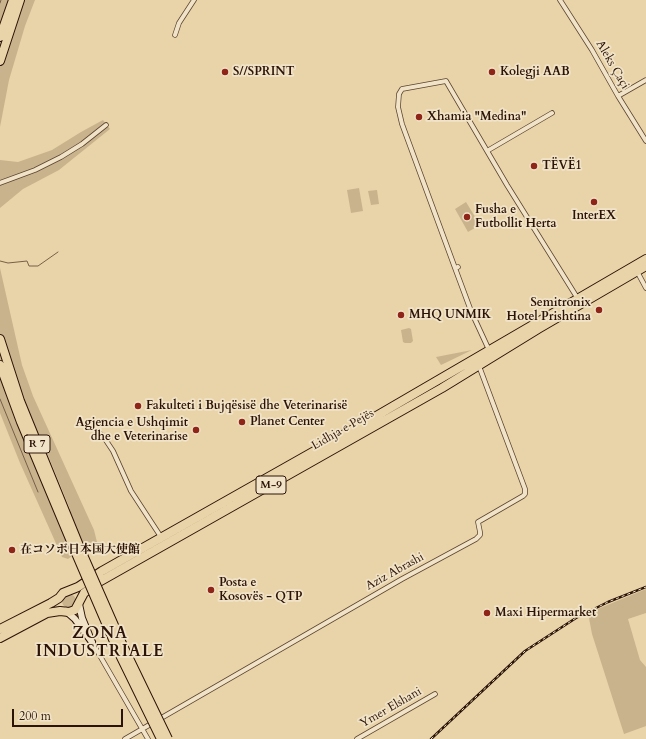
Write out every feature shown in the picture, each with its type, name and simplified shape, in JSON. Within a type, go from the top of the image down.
[{"type":"highway","points":[[0,37],[13,0]]},
{"type":"highway","points":[[0,61],[20,0]]},
{"type":"highway","name":"M-9","points":[[636,270],[646,259]]},
{"type":"highway","name":"M-9","points":[[636,270],[646,266]]},
{"type":"highway","name":"Lidhja e Pejës","points":[[0,629],[59,598],[63,593],[84,584],[102,571],[579,298],[636,270]]},
{"type":"highway","name":"Lidhja e Pejës","points":[[0,638],[51,612],[69,612],[75,610],[84,594],[99,582],[428,396],[541,327],[621,281],[636,270]]},
{"type":"highway","name":"R 7","points":[[0,339],[6,362],[22,407],[118,651],[161,739]]},
{"type":"highway","name":"R 7","points":[[0,365],[21,422],[78,549],[168,739]]},
{"type":"highway","points":[[19,619],[68,586],[102,571]]},
{"type":"highway","points":[[69,591],[76,594],[79,603]]},
{"type":"highway","points":[[59,598],[59,605],[65,611]]},
{"type":"street","points":[[175,35],[179,23],[194,0]]},
{"type":"street","name":"Aleks Çaçi","points":[[560,0],[592,50],[646,141]]},
{"type":"street","points":[[618,96],[646,80]]},
{"type":"street","points":[[489,350],[480,331],[402,124],[398,107],[399,94],[402,89],[446,81],[487,151],[579,298]]},
{"type":"street","points":[[487,151],[552,113]]},
{"type":"street","points":[[0,183],[35,170],[60,157],[82,144],[106,125]]},
{"type":"street","points":[[636,270],[646,255]]},
{"type":"street","points":[[636,270],[646,270]]},
{"type":"street","points":[[636,270],[646,288]]},
{"type":"street","name":"Aziz Abrashi","points":[[142,729],[402,579],[476,539],[480,535],[478,522],[524,496],[525,489],[478,365]]},
{"type":"street","points":[[97,431],[103,436],[113,451],[131,491],[161,538]]},
{"type":"street","points":[[79,603],[82,618],[92,642]]},
{"type":"street","points":[[65,611],[75,619],[92,642],[148,739]]},
{"type":"street","name":"Ymer Elshani","points":[[357,739],[435,694]]},
{"type":"street","points":[[125,739],[142,729]]},
{"type":"shaded area","points":[[0,0],[35,0],[25,26],[9,80],[0,127]]},
{"type":"shaded area","points":[[103,120],[110,129],[59,170],[23,189],[0,208],[0,160],[18,162],[52,150]]},
{"type":"shaded area","points":[[359,188],[363,211],[351,213],[347,190]]},
{"type":"shaded area","points":[[377,190],[379,204],[371,205],[368,191]]},
{"type":"shaded area","name":"Fusha e Futbollit Herta","points":[[466,202],[480,225],[468,232],[455,209]]},
{"type":"shaded area","points":[[0,268],[22,365],[33,396],[94,530],[97,542],[90,549],[68,559],[62,557],[20,463],[0,413]],"holes":[[[47,453],[70,509],[57,515],[32,459]]]},
{"type":"shaded area","points":[[411,329],[413,341],[411,343],[405,343],[403,342],[401,330]]},
{"type":"shaded area","points":[[472,350],[441,365],[436,357]]},
{"type":"shaded area","points":[[646,589],[646,613],[628,619],[640,660],[646,667],[646,726],[624,734],[592,634],[588,613]]},
{"type":"shaded area","points":[[66,594],[72,594],[76,598],[76,604],[72,608],[66,608],[62,604],[62,598]]},
{"type":"waterway","points":[[0,261],[8,263],[27,261],[29,266],[38,266],[58,252]]},
{"type":"waterway","points":[[0,399],[38,492]]},
{"type":"railway","points":[[431,739],[525,651],[576,618],[608,602],[646,587]]},
{"type":"place","name":"S//SPRINT","points":[[225,72]]},
{"type":"place","name":"Kolegji AAB","points":[[492,72]]},
{"type":"place","name":"Xhamia \"Medina\"","points":[[419,117]]},
{"type":"place","name":"TËVË1","points":[[534,166]]},
{"type":"place","name":"InterEX","points":[[594,202]]},
{"type":"place","name":"Fusha e Futbollit Herta","points":[[467,217]]},
{"type":"place","name":"Semitronix Hotel Prishtina","points":[[599,310]]},
{"type":"place","name":"MHQ UNMIK","points":[[401,315]]},
{"type":"place","name":"Fakulteti i Bujqësisë dhe Veterinarisë","points":[[138,406]]},
{"type":"place","name":"Planet Center","points":[[242,422]]},
{"type":"place","name":"Agjencia e Ushqimit dhe e Veterinarise","points":[[196,430]]},
{"type":"place","name":"在コソボ日本国大使館","points":[[12,550]]},
{"type":"place","name":"Posta e Kosovës - QTP","points":[[211,590]]},
{"type":"place","name":"Maxi Hipermarket","points":[[487,613]]},
{"type":"district","name":"ZONA INDUSTRIALE","points":[[100,643]]}]
